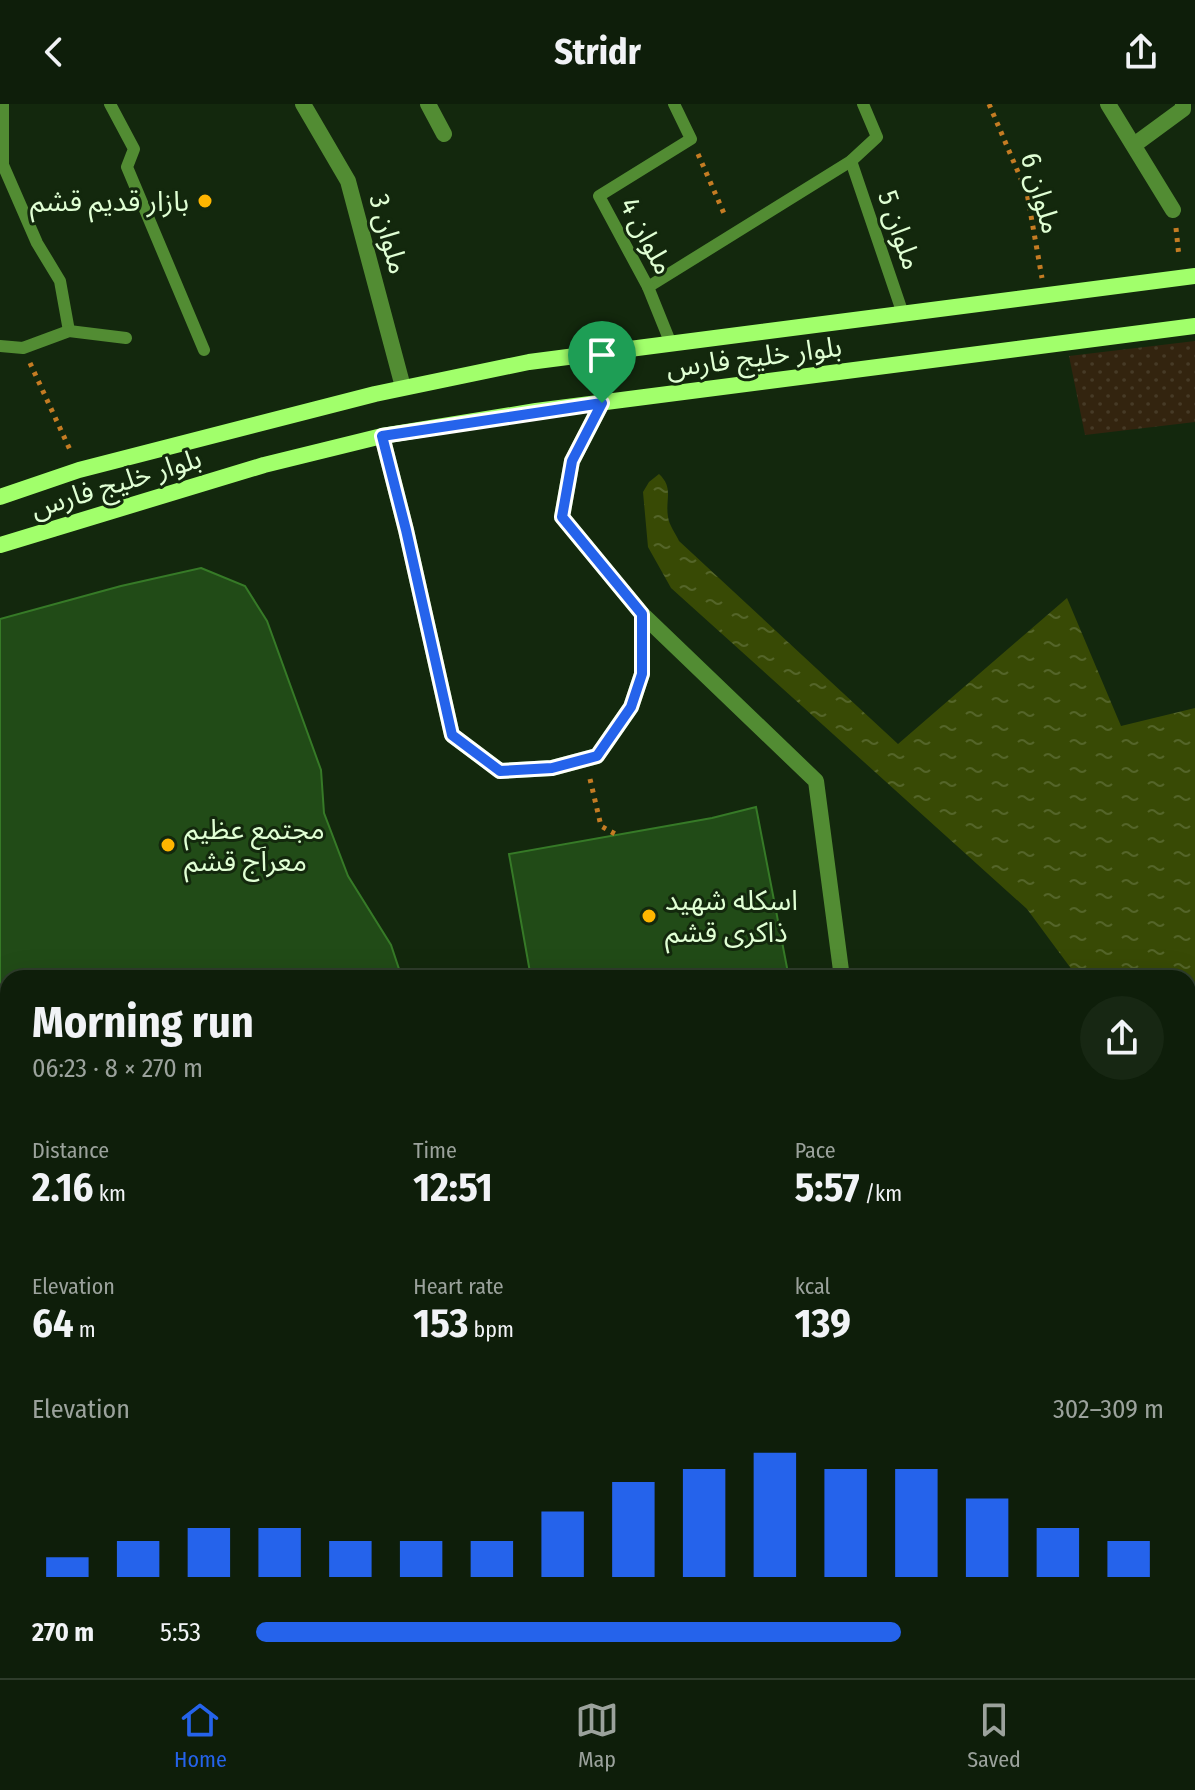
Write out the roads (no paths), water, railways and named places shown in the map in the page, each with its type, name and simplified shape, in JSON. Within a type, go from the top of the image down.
[{"type":"main road","name":"بلوار خلیج فارس","points":[[0,497],[79,470],[403,387],[529,362],[1188,277]]},
{"type":"main road","name":"بلوار خلیج فارس","points":[[0,545],[264,465],[382,436],[602,403],[1195,326]]},
{"type":"street","name":"ملوان 3","points":[[303,104],[348,181],[403,387]]},
{"type":"street","points":[[428,104],[444,134]]},
{"type":"street","points":[[1108,104],[1173,210]]},
{"type":"street","points":[[1134,145],[1183,109],[1183,104]]},
{"type":"street","points":[[602,403],[572,461],[562,517],[642,614],[816,781],[841,970]]},
{"type":"street","points":[[382,436],[452,735],[500,771],[552,768],[597,756],[631,707],[642,674],[642,614]]},
{"type":"lane","points":[[3,104],[3,165],[37,243],[60,281],[69,331]]},
{"type":"lane","points":[[110,104],[134,149],[127,167],[204,350]]},
{"type":"lane","name":"ملوان 4","points":[[671,344],[648,287],[599,196],[691,139],[674,104]]},
{"type":"lane","points":[[648,287],[851,161],[877,137],[863,104]]},
{"type":"lane","name":"ملوان 5","points":[[851,161],[903,314]]},
{"type":"lane","points":[[0,346],[23,348],[69,331],[126,338]]},
{"type":"water","points":[[659,474],[664,479],[669,520],[679,541],[898,744],[1067,598],[1121,726],[1195,708],[1195,970],[1072,970],[1027,909],[671,588],[648,547],[643,492]]},
{"type":"place","name":"بازار قدیم قشم","points":[[205,201]]},
{"type":"place","name":"مجتمع عظیم معراج قشم","points":[[168,845]]},
{"type":"place","name":"اسکله شهید ذاکری قشم","points":[[649,916]]}]
